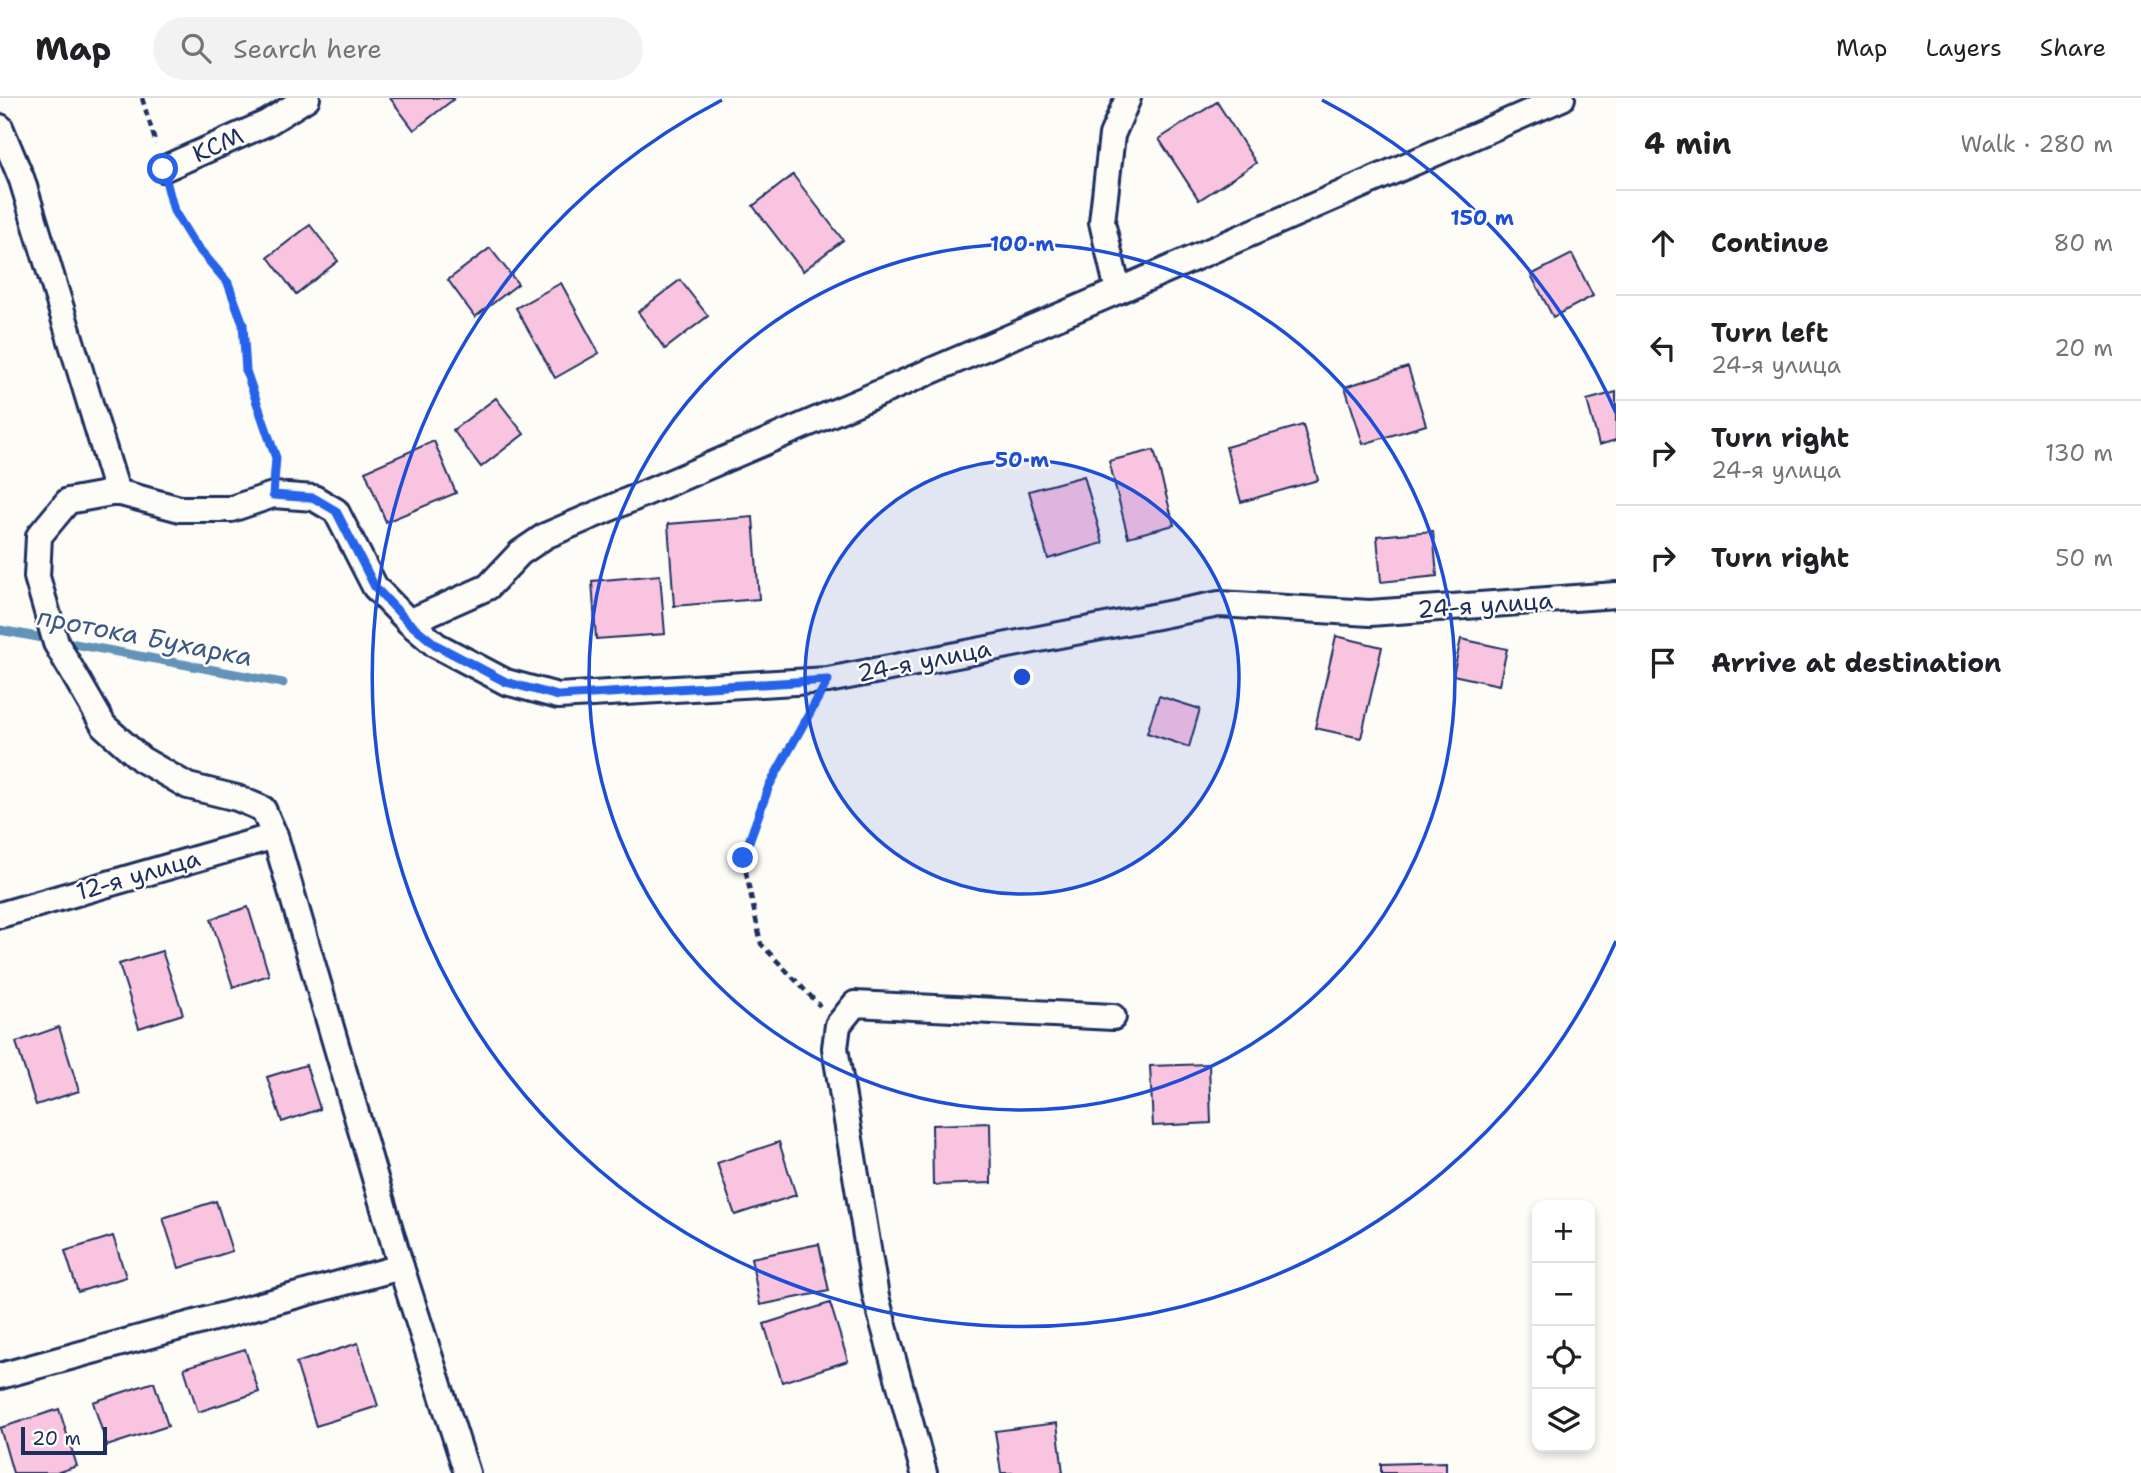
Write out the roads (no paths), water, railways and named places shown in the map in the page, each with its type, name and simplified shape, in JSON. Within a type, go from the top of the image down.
[{"type":"street","name":"КСМ","points":[[163,169],[267,123],[307,98]]},
{"type":"street","points":[[1118,291],[1102,222],[1112,135],[1128,98]]},
{"type":"street","points":[[408,622],[488,587],[520,553],[545,536],[1562,98]]},
{"type":"street","points":[[0,127],[22,180],[117,492]]},
{"type":"street","name":"24-я улица","points":[[467,1473],[401,1267],[275,836],[263,809],[237,798],[188,786],[141,759],[104,726],[56,643],[37,577],[38,536],[68,501],[117,492],[180,509],[230,509],[273,495],[314,498],[336,511],[375,587],[408,622],[436,645],[506,682],[558,696],[828,680],[1219,604],[1370,613],[1616,595]]},
{"type":"street","name":"12-я улица","points":[[0,915],[275,836]]},
{"type":"street","points":[[924,1473],[876,1297],[835,1048],[838,1025],[855,1004],[1113,1017]]},
{"type":"street","points":[[0,1376],[401,1267]]},
{"type":"waterway","name":"протока Бухарка","points":[[0,630],[283,683]]}]
